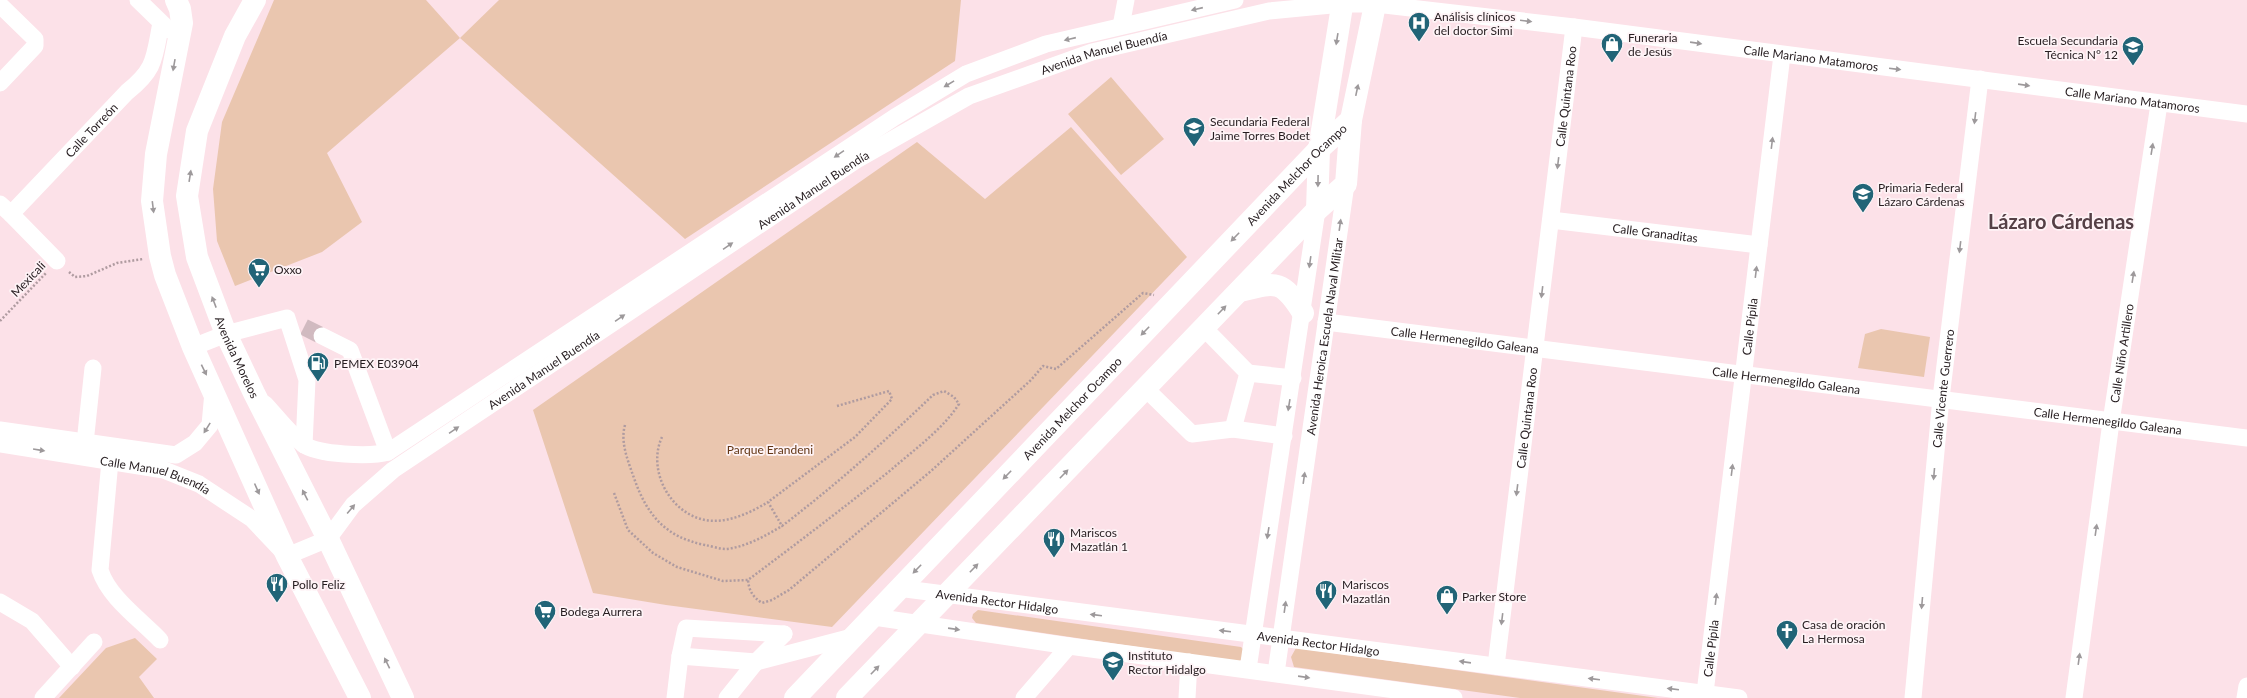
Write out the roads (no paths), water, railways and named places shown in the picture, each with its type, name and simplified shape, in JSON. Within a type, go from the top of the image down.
[{"type":"main road","points":[[176,0],[180,9],[182,23],[156,154],[152,202],[160,256],[193,347],[214,390],[287,556],[360,698]]},
{"type":"main road","name":"Avenida Morelos","points":[[255,0],[235,36],[197,131],[187,196],[197,257],[226,334],[254,394],[328,540],[403,698]]},
{"type":"main road","name":"Avenida Heroica Escuela Naval Militar","points":[[1317,210],[1319,149],[1343,2]]},
{"type":"main road","name":"Avenida Heroica Escuela Naval Militar","points":[[1346,184],[1351,120],[1376,2]]},
{"type":"main road","name":"Avenida Melchor Ocampo","points":[[795,698],[852,637],[874,617],[898,588],[1319,149],[1351,120]]},
{"type":"main road","points":[[847,698],[947,596],[1317,210],[1346,184]]},
{"type":"main road","points":[[1240,291],[1270,284],[1290,291],[1303,313]]},
{"type":"street","points":[[0,84],[26,58],[35,46],[35,39],[0,5],[4,0]]},
{"type":"street","points":[[138,0],[179,39]]},
{"type":"street","points":[[1121,26],[1126,0]]},
{"type":"street","name":"Avenida Manuel Buendía","points":[[304,445],[333,453],[379,455],[388,452],[895,117],[966,74],[1046,44],[1235,0]]},
{"type":"street","name":"Avenida Manuel Buendía","points":[[328,540],[353,505],[393,470],[858,159],[969,96],[1092,52],[1269,11],[1343,2],[1376,2]]},
{"type":"street","name":"Calle Mariano Matamoros","points":[[1376,2],[1782,55],[1980,79],[2159,104],[2247,114]]},
{"type":"street","name":"Calle Torreón","points":[[6,209],[139,82],[153,65],[161,23]]},
{"type":"street","name":"Calle Quintana Roo","points":[[1496,666],[1574,27]]},
{"type":"street","name":"Calle Pípila","points":[[1705,693],[1782,55]]},
{"type":"street","name":"Calle Vicente Guerrero","points":[[1913,698],[1941,398],[1980,79]]},
{"type":"street","name":"Calle Niño Artillero","points":[[2074,698],[2111,422],[2159,104]]},
{"type":"street","name":"Avenida Heroica Escuela Naval Militar","points":[[1276,673],[1346,184]]},
{"type":"street","points":[[6,209],[57,261]]},
{"type":"street","name":"Avenida Heroica Escuela Naval Militar","points":[[1248,669],[1303,313],[1317,210]]},
{"type":"street","name":"Calle Granaditas","points":[[1551,220],[1759,245]]},
{"type":"street","points":[[287,318],[307,380],[304,445]]},
{"type":"street","points":[[193,347],[226,334],[287,318],[304,327]]},
{"type":"street","name":"Calle Hermenegildo Galeana","points":[[1326,322],[1941,398],[2111,422],[2247,438]]},
{"type":"street","points":[[1204,328],[1248,372],[1293,378]]},
{"type":"street","points":[[322,336],[350,350],[388,452]]},
{"type":"street","points":[[84,443],[94,368]]},
{"type":"street","points":[[1233,429],[1248,372]]},
{"type":"street","points":[[1146,389],[1192,434],[1233,429],[1284,436]]},
{"type":"street","name":"Calle Manuel Buendía","points":[[0,430],[176,455],[195,444],[210,425],[214,390]]},
{"type":"street","points":[[254,394],[304,445]]},
{"type":"street","name":"Calle Manuel Buendía","points":[[0,444],[164,470],[199,484],[252,519],[287,556]]},
{"type":"street","points":[[110,461],[100,570],[104,581],[115,596],[160,640]]},
{"type":"street","points":[[287,556],[328,540]]},
{"type":"street","name":"Avenida Rector Hidalgo","points":[[898,588],[947,596],[1253,634],[1739,698]]},
{"type":"street","points":[[0,602],[32,621],[72,667]]},
{"type":"street","points":[[874,617],[1068,646],[1248,669],[1454,698]]},
{"type":"street","points":[[675,698],[680,656],[686,628],[784,634],[756,662],[727,698]]},
{"type":"street","points":[[680,656],[756,662],[852,637]]},
{"type":"street","points":[[43,698],[94,642]]},
{"type":"street","points":[[1024,698],[1068,646]]},
{"type":"street","points":[[1187,698],[1189,662]]},
{"type":"street","points":[[2245,698],[2247,686]]},
{"type":"tunnel","points":[[304,327],[322,336]]},
{"type":"place","name":"Análisis clínicos del doctor Simi","points":[[1419,42]]},
{"type":"place","name":"Funeraria de Jesús","points":[[1612,64]]},
{"type":"place","name":"Escuela Secundaria Técnica N° 12","points":[[2133,66]]},
{"type":"place","name":"Secundaria Federal Jaime Torres Bodet","points":[[1194,148]]},
{"type":"place","name":"Primaria Federal Lázaro Cárdenas","points":[[1863,214]]},
{"type":"place","name":"Oxxo","points":[[259,288]]},
{"type":"place","name":"PEMEX E03904","points":[[318,382]]},
{"type":"place","name":"Mariscos Mazatlán 1","points":[[1054,558]]},
{"type":"place","name":"Pollo Feliz","points":[[277,604]]},
{"type":"place","name":"Mariscos Mazatlán","points":[[1326,610]]},
{"type":"place","name":"Parker Store","points":[[1447,616]]},
{"type":"place","name":"Bodega Aurrera","points":[[545,630]]},
{"type":"place","name":"Casa de oración La Hermosa","points":[[1787,650]]},
{"type":"place","name":"Instituto Rector Hidalgo","points":[[1113,682]]},
{"type":"district","name":"Lázaro Cárdenas","points":[[2061,221]]},
{"type":"park label","name":"Parque Erandeni","points":[[770,449]]}]
